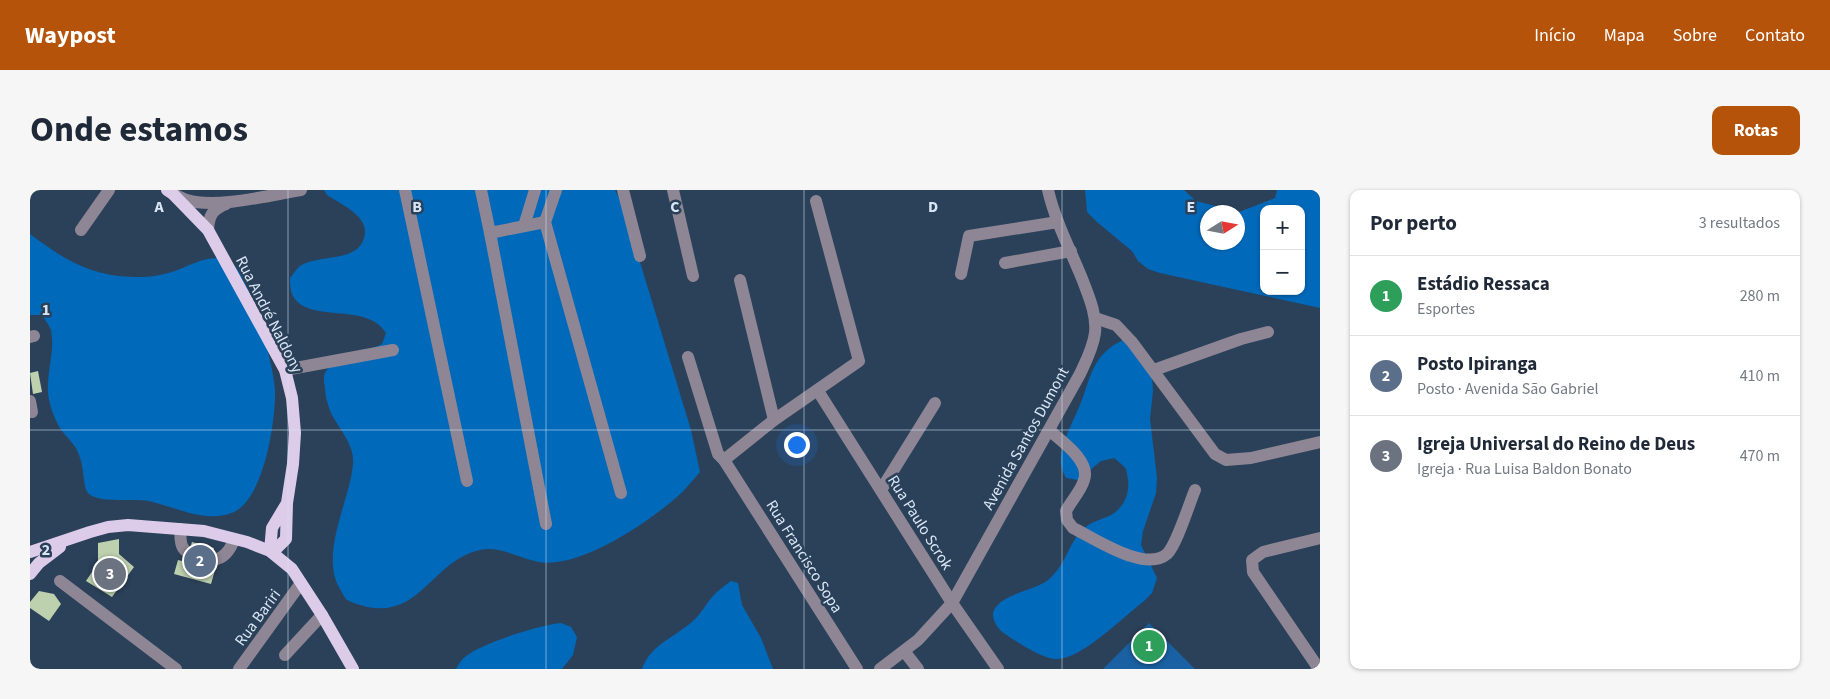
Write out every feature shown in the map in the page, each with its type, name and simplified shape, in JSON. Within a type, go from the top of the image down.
[{"type":"main road","name":"Rua André Naldony","points":[[170,192],[208,230],[285,370],[292,398],[295,433],[294,464],[288,503],[286,540],[292,569]]},
{"type":"main road","name":"Rua André Naldony","points":[[270,552],[272,528],[288,503]]},
{"type":"main road","points":[[30,552],[108,527],[128,525],[204,531],[247,542],[270,552],[292,569],[322,615],[353,669]]},
{"type":"main road","points":[[247,542],[272,528]]},
{"type":"main road","points":[[30,574],[38,563],[70,540]]},
{"type":"main road","points":[[270,552],[286,540]]},
{"type":"street","points":[[81,230],[109,190]]},
{"type":"street","points":[[170,192],[189,201],[213,203],[229,202],[268,193],[301,190]]},
{"type":"street","points":[[405,190],[467,481]]},
{"type":"street","points":[[481,190],[546,524]]},
{"type":"street","points":[[524,226],[535,190]]},
{"type":"street","points":[[556,190],[545,222],[621,493]]},
{"type":"street","points":[[623,190],[640,256]]},
{"type":"street","points":[[672,190],[693,276]]},
{"type":"street","name":"Avenida Santos Dumont","points":[[880,669],[904,651],[936,622],[952,603],[1080,374],[1090,350],[1095,333],[1095,318],[1089,296],[1058,222],[1048,190]]},
{"type":"street","points":[[208,230],[209,217],[212,212],[229,202]]},
{"type":"street","points":[[724,460],[774,420],[859,362],[816,202]]},
{"type":"street","points":[[490,233],[545,222]]},
{"type":"street","points":[[961,274],[969,236],[1058,222]]},
{"type":"street","points":[[1005,263],[1071,251]]},
{"type":"street","points":[[740,280],[774,420]]},
{"type":"street","points":[[1095,318],[1116,325],[1132,342],[1215,454],[1226,460],[1251,458],[1320,442]]},
{"type":"street","points":[[1154,370],[1240,339],[1268,332]]},
{"type":"street","points":[[285,370],[393,350]]},
{"type":"street","name":"Rua Francisco Sopa","points":[[688,357],[718,454],[724,460],[857,669]]},
{"type":"street","name":"Rua Paulo Scrok","points":[[818,391],[952,603],[998,669]]},
{"type":"street","points":[[30,401],[32,412],[30,412]]},
{"type":"street","points":[[881,490],[936,403]]},
{"type":"street","points":[[1048,430],[1080,458],[1084,468],[1085,479],[1066,511],[1067,520],[1074,528],[1132,557],[1145,560],[1166,555],[1173,546],[1195,490]]},
{"type":"street","points":[[180,529],[181,545],[189,553]]},
{"type":"street","points":[[211,559],[216,560],[220,558],[231,547],[234,538]]},
{"type":"street","points":[[1319,669],[1253,572],[1252,560],[1263,552],[1320,538]]},
{"type":"street","points":[[60,581],[176,669]]},
{"type":"street","name":"Rua Bariri","points":[[239,669],[301,583]]},
{"type":"street","points":[[285,655],[322,615]]},
{"type":"street","points":[[904,651],[918,669]]},
{"type":"shaded area","points":[[324,190],[615,190],[623,206],[691,430],[700,472],[677,497],[649,519],[612,542],[574,558],[555,562],[539,562],[497,550],[480,550],[456,560],[411,599],[399,605],[384,608],[367,607],[346,599],[334,575],[333,560],[334,544],[351,479],[353,457],[346,437],[330,410],[324,376],[329,368],[342,359],[382,344],[386,333],[377,323],[366,318],[310,309],[299,303],[292,294],[290,278],[300,266],[308,262],[345,255],[360,246],[364,238],[363,224],[354,212],[327,195]]},
{"type":"shaded area","points":[[1085,190],[1184,190],[1196,201],[1212,205],[1200,205],[1200,250],[1245,250],[1245,210],[1275,198],[1277,190],[1320,190],[1320,308],[1261,295],[1305,295],[1305,205],[1260,205],[1260,295],[1148,269],[1138,261],[1132,251],[1087,212]]},
{"type":"shaded area","points":[[30,234],[80,266],[107,274],[139,277],[156,276],[204,260],[220,258],[234,265],[241,274],[254,305],[266,344],[274,378],[275,403],[270,438],[260,475],[253,491],[244,504],[234,512],[213,516],[202,515],[149,501],[108,500],[88,493],[79,454],[60,428],[50,404],[48,386],[52,348],[51,330],[42,315],[30,315]]},
{"type":"shaded area","points":[[1123,340],[1152,376],[1153,391],[1150,419],[1157,478],[1156,493],[1143,531],[1141,545],[1157,578],[1152,593],[1101,636],[1077,653],[1056,659],[1051,658],[1030,650],[1005,634],[997,626],[993,616],[995,609],[1007,598],[1048,580],[1059,568],[1072,543],[1081,531],[1091,523],[1116,512],[1125,500],[1128,484],[1126,470],[1114,458],[1101,461],[1078,480],[1066,478],[1061,462],[1064,442],[1093,369],[1104,353]]},
{"type":"shaded area","points":[[731,581],[738,583],[742,605],[761,638],[773,669],[642,669],[657,647],[693,621],[710,599]]},
{"type":"shaded area","points":[[561,623],[571,627],[577,637],[573,655],[562,669],[456,669],[465,657],[484,646],[526,631]]},
{"type":"shaded area","points":[[1149,623],[1195,669],[1103,669]]},
{"type":"building","points":[[38,371],[42,392],[33,394],[30,373]]},
{"type":"building","points":[[119,539],[119,554],[134,567],[112,597],[86,581],[98,563],[98,543]]},
{"type":"building","points":[[192,542],[214,548],[213,551],[204,554],[203,558],[206,566],[215,570],[211,584],[174,574],[178,560],[186,562],[196,557],[196,550],[191,545]]},
{"type":"building","points":[[39,591],[54,594],[61,604],[49,621],[30,608],[30,602]]},
{"type":"tunnel","points":[[189,553],[211,559]]},
{"type":"place","name":"Posto Ipiranga","points":[[200,561]]},
{"type":"place","name":"Igreja Universal do Reino de Deus","points":[[110,574]]},
{"type":"place","name":"Estádio Ressaca","points":[[1149,646]]}]
